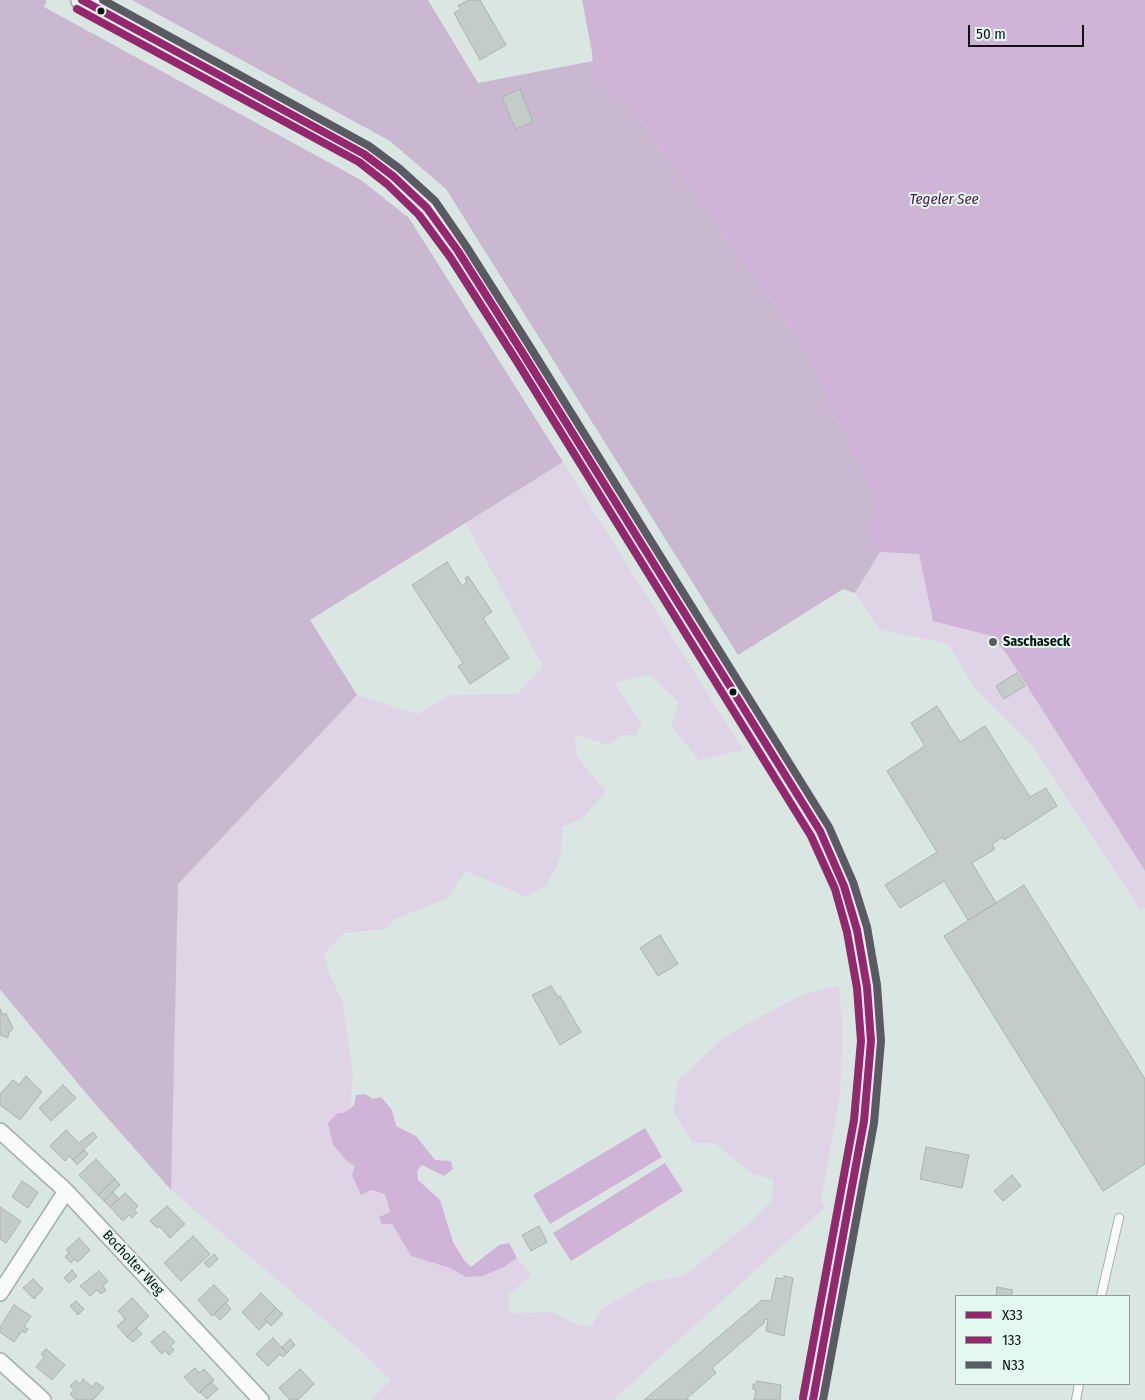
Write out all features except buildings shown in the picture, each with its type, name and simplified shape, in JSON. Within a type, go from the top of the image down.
[{"type":"main road","points":[[82,0],[364,154],[393,176],[427,208],[458,251],[514,339],[820,832],[844,886],[857,930],[868,987],[871,1041],[864,1121],[813,1400]]},
{"type":"street","name":"Bocholter Weg","points":[[0,1132],[66,1191],[261,1400]]},
{"type":"street","points":[[0,1293],[66,1191]]},
{"type":"street","points":[[0,1361],[44,1400]]},
{"type":"lane","points":[[1101,1295],[1120,1218]]},
{"type":"lane","points":[[1076,1400],[1080,1385]]},
{"type":"shaded area","points":[[0,0],[47,1],[44,7],[361,180],[409,218],[563,462],[310,620],[357,695],[178,884],[171,1190],[90,1098],[0,989]]},
{"type":"shaded area","points":[[132,0],[428,0],[478,83],[593,61],[594,81],[636,115],[803,345],[878,509],[863,529],[880,552],[855,593],[843,589],[738,655],[446,189],[390,141]]},
{"type":"shaded area","points":[[0,57],[542,475],[563,462],[743,750],[699,760],[671,726],[679,702],[648,674],[615,683],[642,725],[636,735],[621,736],[608,745],[575,734],[576,755],[606,792],[582,818],[562,827],[561,857],[546,886],[527,897],[466,871],[446,899],[395,919],[385,929],[344,933],[324,954],[329,973],[343,1003],[353,1075],[350,1108],[344,1113],[348,1162],[355,1166],[361,1194],[372,1190],[385,1193],[390,1212],[379,1217],[392,1224],[411,1256],[450,1268],[466,1277],[483,1276],[504,1267],[517,1258],[531,1275],[509,1295],[509,1313],[552,1312],[575,1324],[590,1327],[603,1308],[647,1283],[685,1275],[747,1225],[771,1201],[774,1180],[751,1173],[715,1143],[693,1143],[673,1113],[678,1080],[724,1038],[756,1019],[804,994],[839,986],[842,1022],[841,1078],[839,1101],[821,1200],[825,1207],[613,1400],[371,1400],[391,1380],[360,1350],[171,1190],[0,990]],"holes":[[[466,523],[543,667],[517,694],[450,695],[417,714],[357,695],[310,620]]]},
{"type":"shaded area","points":[[880,552],[919,554],[933,621],[991,636],[1006,653],[1145,871],[1145,908],[1140,910],[1033,746],[975,689],[948,644],[879,629],[855,593]]},
{"type":"water","name":"Tegeler See","points":[[582,0],[1145,0],[1145,871],[1006,653],[991,636],[933,621],[919,554],[880,552],[863,529],[878,509],[803,345],[636,115],[594,81],[592,52]]},
{"type":"water","points":[[365,1094],[373,1099],[381,1097],[392,1110],[396,1126],[416,1136],[435,1160],[451,1161],[453,1169],[444,1176],[422,1165],[417,1171],[418,1180],[440,1200],[453,1242],[464,1260],[471,1267],[499,1245],[509,1243],[517,1258],[504,1267],[483,1276],[466,1277],[450,1268],[411,1256],[392,1224],[382,1224],[379,1217],[390,1212],[385,1194],[372,1190],[361,1195],[352,1175],[355,1166],[348,1162],[333,1145],[328,1123],[338,1113],[344,1113],[354,1105],[356,1095]]},
{"type":"water","points":[[645,1128],[662,1157],[550,1224],[533,1195]]},
{"type":"water","points":[[665,1163],[683,1191],[571,1261],[553,1233]]},
{"type":"transit line","name":"X33","points":[[82,0],[364,154],[393,176],[427,208],[458,251],[524,355],[820,831],[844,886],[857,930],[867,987],[871,1041],[864,1121],[813,1400]]},
{"type":"transit line","name":"N33","points":[[103,0],[369,146],[400,169],[435,201],[532,350],[829,827],[853,882],[867,927],[877,985],[881,1041],[874,1123],[823,1400]]},
{"type":"transit line","name":"133","points":[[77,9],[359,162],[387,184],[419,215],[450,257],[516,360],[811,836],[835,889],[847,932],[857,988],[861,1041],[854,1120],[803,1398]]},
{"type":"place","name":"Saschaseck","points":[[993,642]]}]
